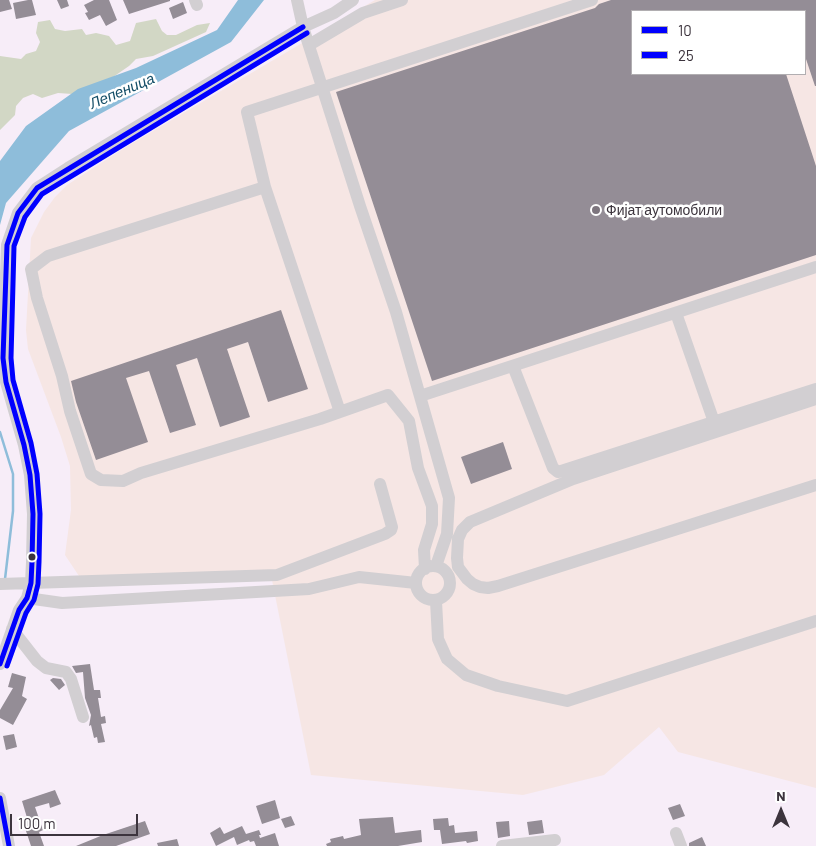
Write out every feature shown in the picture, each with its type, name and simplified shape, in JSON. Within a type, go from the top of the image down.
[{"type":"street","points":[[298,0],[303,27],[396,312],[449,498],[448,534],[430,568]]},
{"type":"street","points":[[0,664],[19,610],[27,598],[31,584],[33,514],[30,475],[24,445],[6,382],[3,358],[7,245],[18,213],[37,188],[68,168],[303,27],[334,12],[353,0]]},
{"type":"street","points":[[309,45],[363,12],[402,0]]},
{"type":"street","points":[[340,412],[265,187],[246,112],[592,0]]},
{"type":"street","points":[[265,187],[48,256],[31,269],[37,298],[91,474],[101,480],[123,481],[141,473],[340,412],[388,395],[409,421],[418,468],[432,506],[432,524],[424,550],[430,568]]},
{"type":"street","points":[[420,396],[816,266]]},
{"type":"street","points":[[676,312],[714,422]]},
{"type":"street","points":[[513,366],[553,468],[558,472],[816,389]]},
{"type":"street","points":[[816,400],[573,479],[470,522],[462,530],[458,539],[456,558],[461,573],[473,584],[488,588],[816,486]]},
{"type":"street","points":[[0,584],[277,575],[385,534],[391,530],[392,527],[380,484]]},
{"type":"street","points":[[430,568],[446,571],[450,581],[449,591],[446,596],[436,601],[424,598],[420,594],[416,583],[420,572],[430,568]]},
{"type":"street","points":[[27,598],[62,603],[309,589],[359,577],[416,583]]},
{"type":"street","points":[[436,601],[438,639],[447,659],[466,675],[498,686],[567,701],[816,621]]},
{"type":"street","points":[[12,629],[37,661],[46,668],[66,672],[83,717]]},
{"type":"street","points":[[0,798],[9,846]]},
{"type":"street","points":[[676,833],[681,846]]},
{"type":"street","points":[[502,846],[555,840]]},
{"type":"shaded area","points":[[375,0],[816,0],[816,788],[678,752],[659,727],[604,775],[523,795],[311,775],[272,580],[79,576],[65,555],[71,510],[70,466],[28,349],[26,330],[31,238],[44,212],[67,185],[126,147]]},
{"type":"green space","points":[[156,19],[162,31],[167,35],[176,35],[197,25],[210,23],[206,32],[153,56],[136,59],[103,84],[72,94],[58,93],[42,98],[33,94],[23,98],[16,106],[15,115],[0,130],[0,56],[21,59],[26,54],[36,51],[40,42],[36,33],[38,22],[50,20],[55,29],[65,31],[82,29],[86,35],[96,33],[109,36],[116,45],[130,41],[136,23]]},
{"type":"water","name":"Лепеница","points":[[238,0],[264,0],[231,42],[69,131],[6,203],[0,225],[0,161],[26,126],[78,89],[136,68],[217,30]]},
{"type":"building","points":[[0,0],[9,0],[12,9],[0,12]]},
{"type":"building","points":[[32,0],[36,15],[16,19],[13,3]]},
{"type":"building","points":[[57,0],[67,0],[69,6],[61,9]]},
{"type":"building","points":[[94,0],[109,0],[117,20],[106,26],[100,15],[89,20],[85,13],[88,12],[84,5]]},
{"type":"building","points":[[123,0],[170,0],[170,1],[129,14]]},
{"type":"building","name":"Фијат аутомобили","points":[[611,0],[816,0],[816,86],[806,59],[806,10],[631,10],[631,75],[786,75],[816,166],[816,255],[432,381],[336,92],[595,8],[599,4]]},
{"type":"building","points":[[183,2],[187,13],[173,19],[169,8]]},
{"type":"building","points":[[281,310],[308,389],[268,402],[248,342],[227,349],[250,417],[220,427],[197,358],[176,365],[196,425],[170,433],[149,371],[126,378],[148,442],[96,460],[76,402],[71,381]]},
{"type":"building","points":[[503,442],[512,469],[471,484],[461,457]]},
{"type":"building","points":[[90,664],[94,690],[100,690],[101,698],[98,698],[101,717],[105,716],[106,723],[101,724],[105,742],[98,743],[97,737],[94,738],[91,725],[89,726],[91,715],[85,698],[83,672],[76,673],[72,666]]},
{"type":"building","points":[[12,673],[26,677],[22,696],[27,699],[13,725],[0,718],[0,710],[13,688],[8,687]]},
{"type":"building","points":[[53,678],[61,679],[65,685],[59,690],[50,680]]},
{"type":"building","points":[[14,734],[17,747],[6,750],[3,736]]},
{"type":"building","points":[[55,790],[61,804],[50,808],[49,803],[35,807],[43,830],[39,832],[44,846],[31,846],[23,822],[28,821],[22,801]]},
{"type":"building","points":[[275,800],[280,818],[262,824],[256,806]]},
{"type":"building","points":[[680,804],[685,816],[673,820],[668,808]]},
{"type":"building","points":[[291,816],[295,825],[285,828],[281,819]]},
{"type":"building","points":[[393,817],[395,833],[421,830],[422,842],[398,846],[327,846],[326,844],[331,842],[330,839],[343,836],[344,839],[361,835],[359,819]]},
{"type":"building","points":[[448,818],[449,826],[454,825],[455,833],[477,831],[478,841],[442,844],[440,830],[434,830],[433,819]]},
{"type":"building","points":[[542,820],[544,833],[529,835],[527,822]]},
{"type":"building","points":[[145,821],[150,834],[116,846],[76,846],[103,835]]},
{"type":"building","points":[[509,821],[510,836],[498,838],[496,822]]},
{"type":"building","points":[[242,826],[246,834],[259,830],[260,838],[275,833],[279,846],[256,846],[254,841],[250,842],[249,840],[237,845],[234,837],[216,846],[210,833],[220,827],[224,834]]},
{"type":"building","points":[[702,837],[706,846],[689,846],[689,843]]},
{"type":"building","points":[[177,839],[179,846],[158,846],[157,843]]},
{"type":"waterway","points":[[0,432],[13,474],[13,511],[5,579]]},
{"type":"transit line","name":"10","points":[[0,664],[19,610],[27,598],[31,583],[32,562],[33,514],[30,475],[24,445],[6,382],[3,358],[7,245],[18,213],[37,188],[303,27]]},
{"type":"transit line","name":"25","points":[[7,666],[26,613],[34,600],[38,584],[39,562],[40,514],[37,474],[31,443],[13,380],[11,358],[14,246],[25,217],[42,194],[307,33]]},
{"type":"transit line","name":"10","points":[[0,798],[9,846]]},
{"type":"place","name":"Фијат аутомобили","points":[[596,210]]}]
